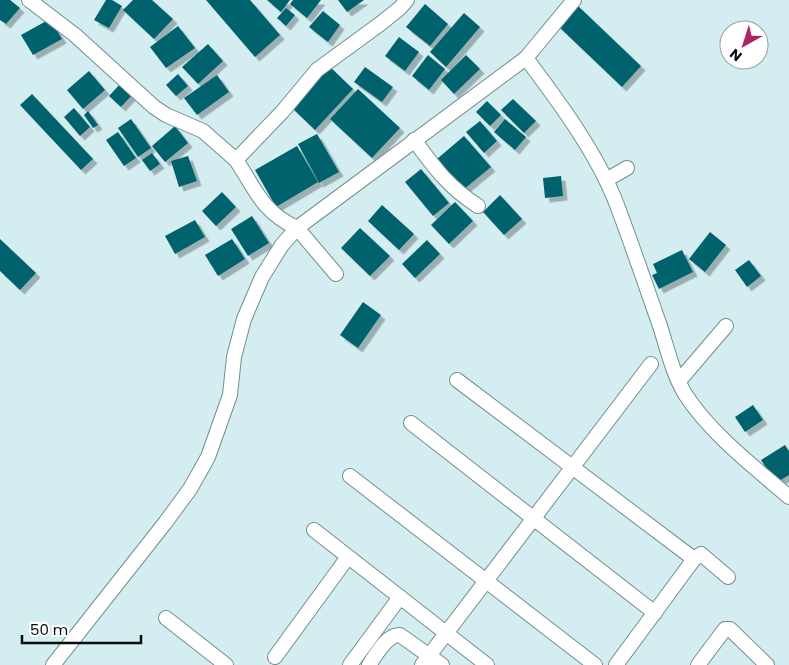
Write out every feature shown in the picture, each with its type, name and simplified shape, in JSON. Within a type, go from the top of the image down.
[{"type":"street","points":[[29,0],[75,34],[154,107],[166,115],[203,131],[236,160],[259,198],[269,210],[282,221],[297,228],[336,274]]},
{"type":"street","points":[[53,665],[165,523],[190,489],[208,457],[230,395],[234,357],[244,319],[262,277],[282,246],[297,228],[526,58],[574,0]]},
{"type":"street","points":[[236,160],[283,111],[317,70],[399,3]]},
{"type":"street","points":[[526,58],[561,105],[606,180],[684,392],[705,419],[750,463],[789,497]]},
{"type":"street","points":[[414,140],[452,188],[478,206]]},
{"type":"street","points":[[606,180],[627,168]]},
{"type":"street","points":[[679,381],[726,326]]},
{"type":"street","points":[[425,660],[651,364]]},
{"type":"street","points":[[457,380],[694,559]]},
{"type":"street","points":[[411,423],[655,613]]},
{"type":"street","points":[[350,476],[594,665]]},
{"type":"street","points":[[314,530],[487,665]]},
{"type":"street","points":[[616,665],[694,559],[701,554],[728,577]]},
{"type":"street","points":[[275,657],[348,557]]},
{"type":"street","points":[[350,665],[400,597]]},
{"type":"street","points":[[166,618],[226,665]]},
{"type":"street","points":[[698,665],[725,629],[730,630],[767,665]]},
{"type":"street","points":[[369,665],[389,639],[395,635],[400,635],[425,660],[442,665]]},
{"type":"building","points":[[0,0],[10,0],[20,8],[6,24],[0,20]]},
{"type":"building","points":[[106,0],[112,0],[122,6],[109,28],[94,20]]},
{"type":"building","points":[[133,0],[152,0],[173,19],[154,39],[123,10]]},
{"type":"building","points":[[206,0],[250,0],[280,35],[255,57]]},
{"type":"building","points":[[267,0],[290,0],[281,12]]},
{"type":"building","points":[[293,0],[321,0],[307,18],[290,4]]},
{"type":"building","points":[[338,0],[364,0],[347,12]]},
{"type":"building","points":[[425,4],[448,24],[430,46],[406,27]]},
{"type":"building","points":[[577,5],[641,66],[622,87],[557,25]]},
{"type":"building","points":[[286,8],[295,15],[286,26],[277,18]]},
{"type":"building","points":[[323,11],[340,25],[328,42],[309,27]]},
{"type":"building","points":[[464,13],[480,27],[446,67],[430,52]]},
{"type":"building","points":[[50,19],[62,39],[33,55],[21,35]]},
{"type":"building","points":[[178,26],[195,48],[166,68],[150,47]]},
{"type":"building","points":[[399,37],[419,52],[405,71],[385,56]]},
{"type":"building","points":[[208,44],[223,61],[198,84],[182,67]]},
{"type":"building","points":[[428,55],[445,69],[429,90],[412,76]]},
{"type":"building","points":[[466,55],[480,69],[454,94],[441,80]]},
{"type":"building","points":[[328,65],[353,89],[315,130],[290,106]]},
{"type":"building","points":[[365,67],[393,87],[382,102],[354,82]]},
{"type":"building","points":[[89,71],[105,90],[83,109],[67,90]]},
{"type":"building","points":[[178,74],[188,86],[176,96],[166,85]]},
{"type":"building","points":[[217,75],[229,92],[197,115],[184,98]]},
{"type":"building","points":[[122,82],[134,93],[121,107],[109,96]]},
{"type":"building","points":[[358,89],[400,128],[372,158],[330,119]]},
{"type":"building","points":[[32,94],[93,159],[81,170],[20,105]]},
{"type":"building","points":[[513,99],[536,121],[524,133],[501,110]]},
{"type":"building","points":[[487,101],[501,115],[490,126],[476,112]]},
{"type":"building","points":[[74,108],[90,127],[80,136],[64,117]]},
{"type":"building","points":[[88,111],[98,125],[93,128],[84,115]]},
{"type":"building","points":[[131,119],[151,148],[138,157],[118,128]]},
{"type":"building","points":[[505,119],[526,137],[515,150],[494,132]]},
{"type":"building","points":[[480,121],[497,141],[484,153],[466,132]]},
{"type":"building","points":[[175,126],[188,143],[165,162],[152,146]]},
{"type":"building","points":[[118,132],[136,158],[124,166],[106,140]]},
{"type":"building","points":[[317,134],[339,172],[319,183],[298,144]]},
{"type":"building","points":[[464,136],[491,167],[463,190],[437,159]]},
{"type":"building","points":[[297,146],[318,182],[276,207],[255,170]]},
{"type":"building","points":[[152,153],[160,164],[150,171],[142,160]]},
{"type":"building","points":[[188,156],[197,181],[179,187],[171,161]]},
{"type":"building","points":[[421,169],[449,203],[433,216],[405,182]]},
{"type":"building","points":[[561,176],[563,196],[545,198],[543,178]]},
{"type":"building","points":[[222,192],[236,207],[216,226],[202,211]]},
{"type":"building","points":[[500,195],[522,219],[504,235],[483,212]]},
{"type":"building","points":[[455,202],[473,221],[449,244],[431,225]]},
{"type":"building","points":[[382,205],[414,234],[399,250],[368,221]]},
{"type":"building","points":[[252,216],[269,243],[248,256],[231,229]]},
{"type":"building","points":[[195,220],[205,237],[175,254],[165,236]]},
{"type":"building","points":[[360,228],[390,256],[370,276],[341,248]]},
{"type":"building","points":[[710,232],[726,245],[705,272],[689,259]]},
{"type":"building","points":[[0,239],[36,273],[20,290],[0,271]]},
{"type":"building","points":[[232,239],[245,259],[218,276],[205,255]]},
{"type":"building","points":[[427,240],[440,254],[415,278],[402,264]]},
{"type":"building","points":[[682,250],[693,272],[659,289],[652,275],[657,273],[653,264]]},
{"type":"building","points":[[749,260],[761,276],[747,287],[735,270]]},
{"type":"building","points":[[363,302],[381,315],[358,348],[340,335]]},
{"type":"building","points":[[753,405],[763,420],[745,432],[735,417]]},
{"type":"building","points":[[785,445],[789,451],[789,475],[776,483],[761,460]]}]
